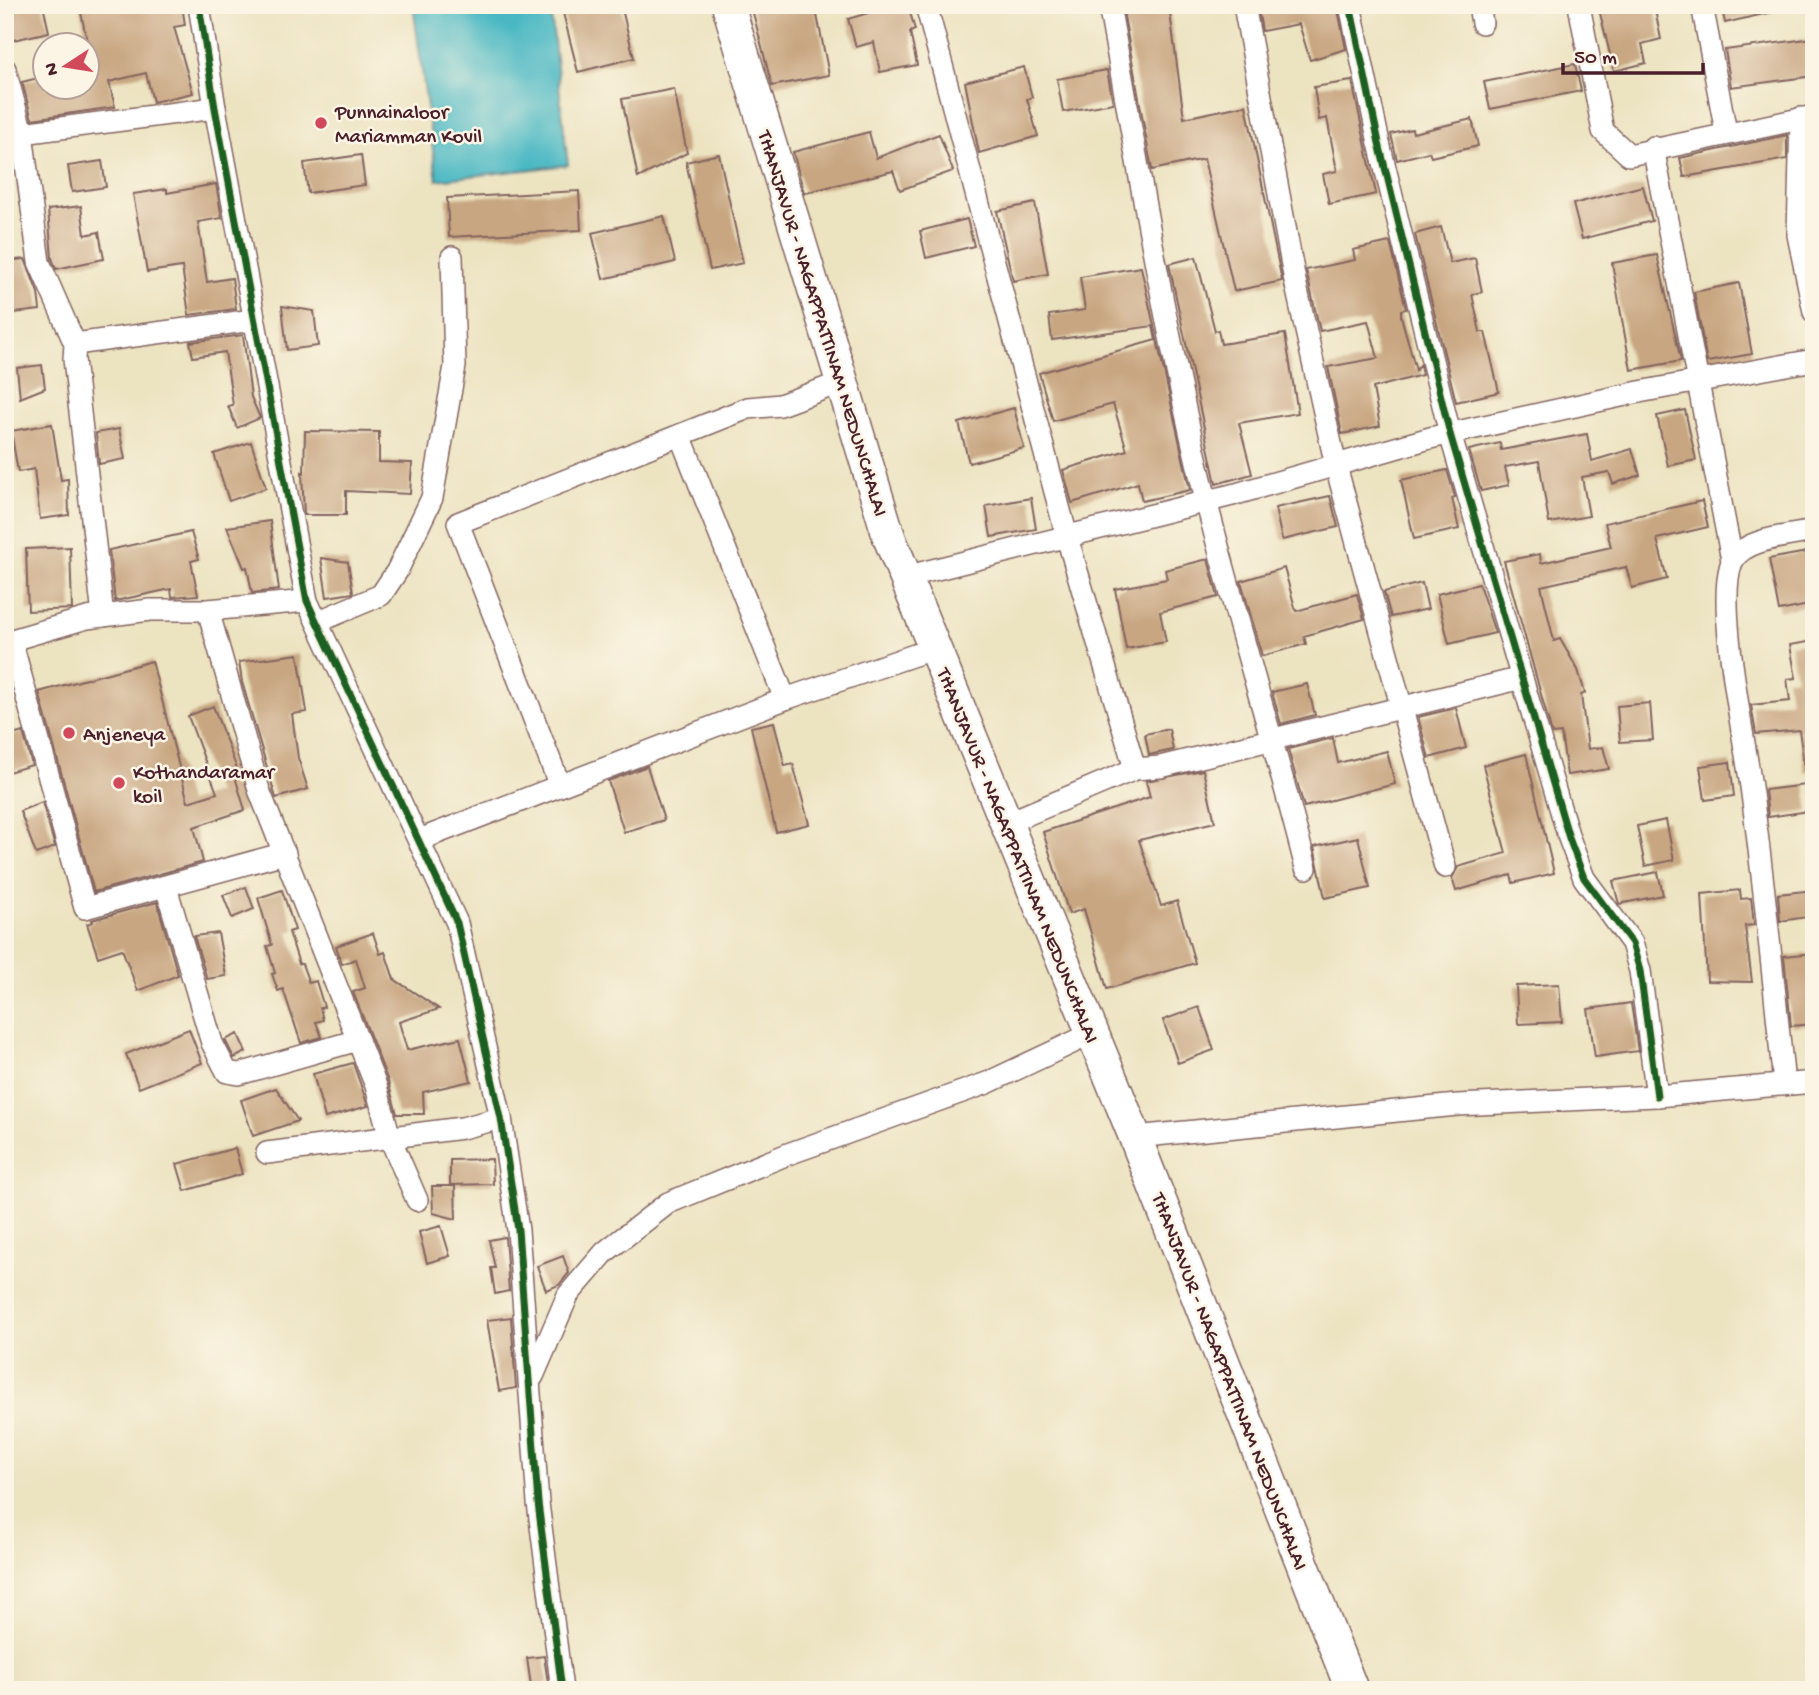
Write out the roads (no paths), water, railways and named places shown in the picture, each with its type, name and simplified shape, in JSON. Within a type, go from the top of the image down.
[{"type":"highway","name":"THANJAVUR - NAGAPPATTINAM NEDUNCHALAI","points":[[728,5],[889,537],[1091,1034],[1136,1137],[1352,1690]]},
{"type":"street","points":[[200,5],[215,108],[253,320],[307,601],[457,923],[501,1118],[518,1230],[538,1503],[562,1690]]},
{"type":"street","points":[[926,5],[1067,537],[1135,769]]},
{"type":"street","points":[[1109,5],[1165,313],[1207,500],[1306,868]]},
{"type":"street","points":[[1244,5],[1295,281],[1336,466],[1445,867]]},
{"type":"street","points":[[1350,5],[1379,143],[1450,434],[1569,838],[1584,878],[1632,943],[1640,971],[1657,1096]]},
{"type":"street","points":[[1579,5],[1603,131],[1629,155],[1726,132],[1807,117],[1798,235],[1814,312]]},
{"type":"street","points":[[1702,5],[1726,132]]},
{"type":"street","points":[[5,69],[22,133],[39,262],[75,344],[74,359],[103,616]]},
{"type":"street","points":[[22,133],[215,108]]},
{"type":"street","points":[[1653,148],[1732,560],[1728,585],[1728,626],[1752,795],[1784,1084]]},
{"type":"street","points":[[317,622],[381,595],[397,571],[432,498],[455,366],[452,257]]},
{"type":"street","points":[[75,344],[253,320]]},
{"type":"street","points":[[905,577],[951,563],[1067,537],[1450,434],[1814,360]]},
{"type":"street","points":[[560,786],[458,523],[748,408],[780,405],[842,382]]},
{"type":"street","points":[[680,435],[786,699]]},
{"type":"street","points":[[1732,560],[1751,545],[1814,531]]},
{"type":"street","points":[[285,853],[85,908],[8,641],[103,616],[150,610],[208,610],[307,601]]},
{"type":"street","points":[[208,610],[259,790],[376,1086],[390,1138],[417,1200]]},
{"type":"street","points":[[419,840],[786,699],[935,648]]},
{"type":"street","points":[[1007,823],[1135,769],[1160,767],[1402,705],[1522,678]]},
{"type":"street","points":[[166,887],[212,1043],[227,1072],[239,1074],[358,1040]]},
{"type":"street","points":[[530,1383],[568,1294],[605,1252],[668,1203],[788,1154],[987,1083],[1091,1034]]},
{"type":"street","points":[[1136,1137],[1457,1105],[1657,1096],[1814,1082]]},
{"type":"street","points":[[267,1153],[462,1128],[501,1118]]},
{"type":"water","points":[[413,5],[550,5],[568,165],[437,180]]},
{"type":"place","name":"Punnainaloor Mariamman Kovil","points":[[321,123]]},
{"type":"place","name":"Anjeneya","points":[[69,733]]},
{"type":"place","name":"Kothandaramar koil","points":[[119,783]]}]
